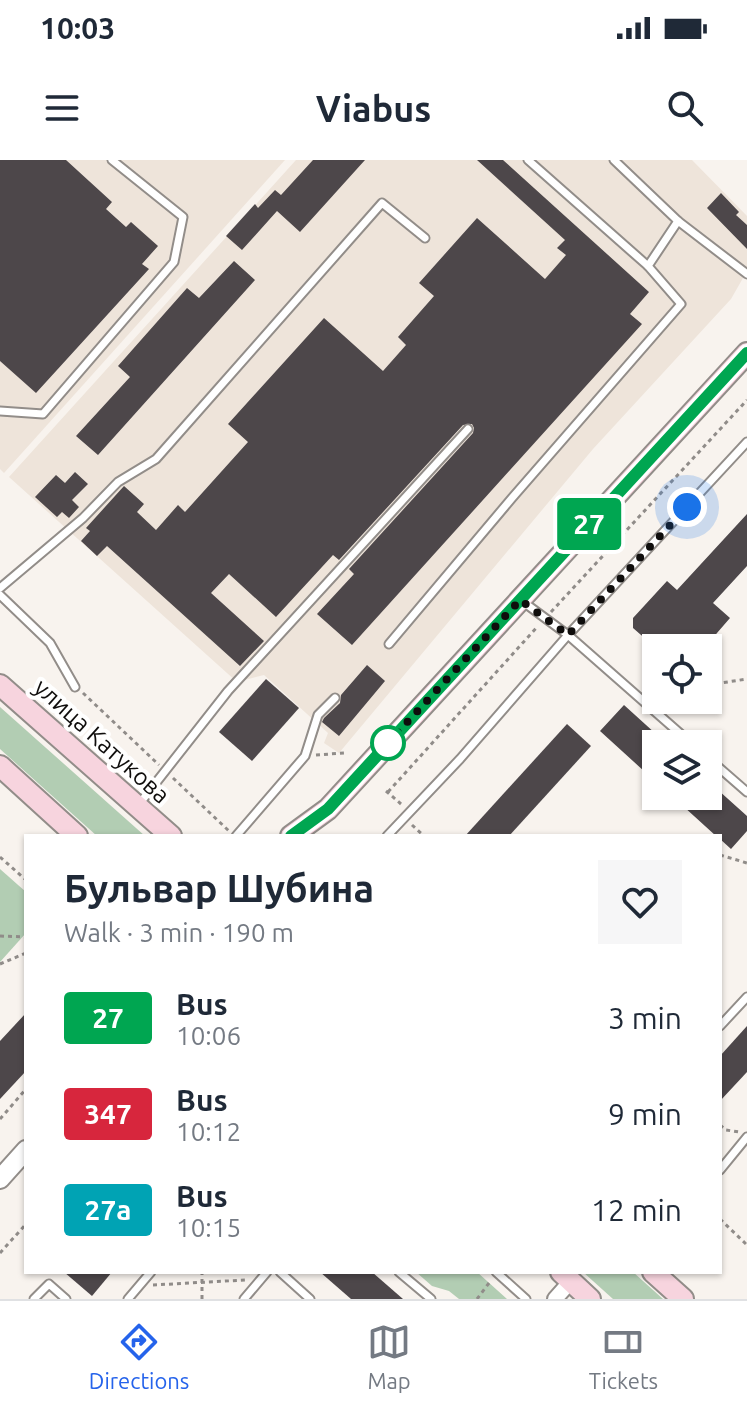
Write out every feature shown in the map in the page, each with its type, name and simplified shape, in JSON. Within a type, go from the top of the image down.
[{"type":"main road","points":[[294,834],[328,809],[747,353]]},
{"type":"main road","name":"улица Катукова","points":[[0,685],[169,834]]},
{"type":"main road","points":[[0,766],[75,834]]},
{"type":"main road","points":[[313,834],[328,809]]},
{"type":"main road","points":[[655,1274],[683,1299]]},
{"type":"main road","points":[[566,1277],[590,1299]]},
{"type":"street","points":[[0,1179],[24,1152]]},
{"type":"street","points":[[555,1299],[566,1277]]},
{"type":"lane","points":[[0,411],[43,414],[174,262],[183,217],[112,160]]},
{"type":"lane","points":[[389,644],[681,304],[648,266],[528,160]]},
{"type":"lane","points":[[615,160],[678,221],[747,274]]},
{"type":"lane","points":[[0,588],[83,518],[118,482],[156,459],[382,203],[425,238]]},
{"type":"lane","points":[[648,266],[678,221]]},
{"type":"lane","points":[[137,807],[228,691],[468,429]]},
{"type":"lane","points":[[389,834],[747,442]]},
{"type":"lane","points":[[0,595],[50,643],[75,687]]},
{"type":"lane","points":[[520,600],[568,635],[676,730]]},
{"type":"lane","points":[[237,834],[305,756],[318,715],[335,698]]},
{"type":"lane","points":[[722,770],[747,792]]},
{"type":"lane","points":[[722,1024],[747,997]]},
{"type":"lane","points":[[722,1167],[747,1135]]},
{"type":"lane","points":[[132,1298],[149,1274]]},
{"type":"lane","points":[[282,1274],[310,1299]]},
{"type":"lane","points":[[401,1274],[431,1299]]},
{"type":"lane","points":[[498,1274],[526,1299]]},
{"type":"lane","points":[[244,1299],[264,1275]]},
{"type":"lane","points":[[34,1299],[49,1284],[66,1299]]},
{"type":"path","points":[[422,834],[387,791],[747,400]]},
{"type":"path","points":[[722,683],[747,679]]},
{"type":"path","points":[[75,687],[233,834]]},
{"type":"path","points":[[305,756],[344,753]]},
{"type":"path","points":[[722,856],[747,863]]},
{"type":"path","points":[[0,857],[24,878]]},
{"type":"path","points":[[0,936],[24,937]]},
{"type":"path","points":[[0,964],[24,954]]},
{"type":"path","points":[[0,1119],[24,1091]]},
{"type":"path","points":[[722,1127],[747,1135]]},
{"type":"path","points":[[722,1221],[747,1245]]},
{"type":"path","points":[[0,1253],[24,1226]]},
{"type":"path","points":[[202,1274],[202,1299]]},
{"type":"path","points":[[477,1299],[495,1274]]},
{"type":"path","points":[[139,1286],[202,1283],[264,1275]]},
{"type":"shaded area","points":[[0,160],[285,160],[4,473],[0,469]]},
{"type":"shaded area","points":[[296,160],[692,160],[747,216],[747,271],[731,299],[593,449],[339,753],[324,743],[328,733],[264,675],[237,682],[9,477]]},
{"type":"green space","points":[[0,707],[143,834],[95,834],[0,749]]},
{"type":"green space","points":[[0,869],[24,890],[24,935],[0,962]]},
{"type":"green space","points":[[418,1274],[479,1274],[507,1299],[459,1299],[449,1291],[432,1286]]},
{"type":"green space","points":[[585,1274],[635,1274],[663,1299],[613,1299]]},
{"type":"building","points":[[0,160],[66,160],[112,202],[106,209],[126,227],[131,222],[158,246],[142,264],[149,269],[36,393],[0,361]]},
{"type":"building","points":[[313,160],[365,160],[300,232],[277,211],[242,250],[226,236],[255,204],[258,208],[275,190],[281,195]]},
{"type":"building","points":[[477,160],[503,160],[649,292],[630,314],[642,324],[352,645],[317,614],[354,574],[349,569],[473,433],[472,424],[463,425],[339,560],[333,555],[276,617],[229,574],[211,593],[264,641],[240,666],[107,546],[97,556],[81,541],[90,531],[86,528],[124,486],[144,504],[137,512],[156,530],[178,505],[185,512],[248,442],[228,424],[324,318],[383,371],[406,345],[398,337],[434,296],[419,283],[477,218],[545,279],[566,255],[557,248],[565,240]]},
{"type":"building","points":[[721,193],[747,225],[747,249],[707,208]]},
{"type":"building","points":[[234,261],[255,280],[98,455],[76,436],[130,377],[118,366],[187,288],[199,298]]},
{"type":"building","points":[[75,472],[88,484],[72,500],[79,507],[69,518],[62,512],[57,517],[35,497],[56,475],[65,483]]},
{"type":"building","points":[[747,514],[747,566],[713,603],[730,618],[716,634],[642,636],[633,628],[633,618],[667,581],[677,590]]},
{"type":"building","points":[[367,665],[385,681],[339,736],[322,722]]},
{"type":"building","points":[[266,679],[299,708],[252,761],[219,732]]},
{"type":"building","points":[[624,705],[652,730],[642,730],[642,769],[600,731]]},
{"type":"building","points":[[567,724],[591,746],[511,834],[467,834]]},
{"type":"building","points":[[722,794],[747,816],[747,831],[731,849],[722,841],[722,834],[714,834],[687,810],[722,810]]},
{"type":"building","points":[[24,1015],[24,1073],[0,1099],[0,1041]]},
{"type":"building","points":[[747,1026],[747,1072],[722,1099],[722,1054]]},
{"type":"building","points":[[66,1274],[110,1274],[92,1296]]},
{"type":"building","points":[[322,1274],[374,1274],[403,1299],[351,1299]]},
{"type":"bus line","name":"27","points":[[294,834],[328,809],[747,353]]},
{"type":"route","points":[[388,743],[520,600],[568,635],[687,507]]}]
